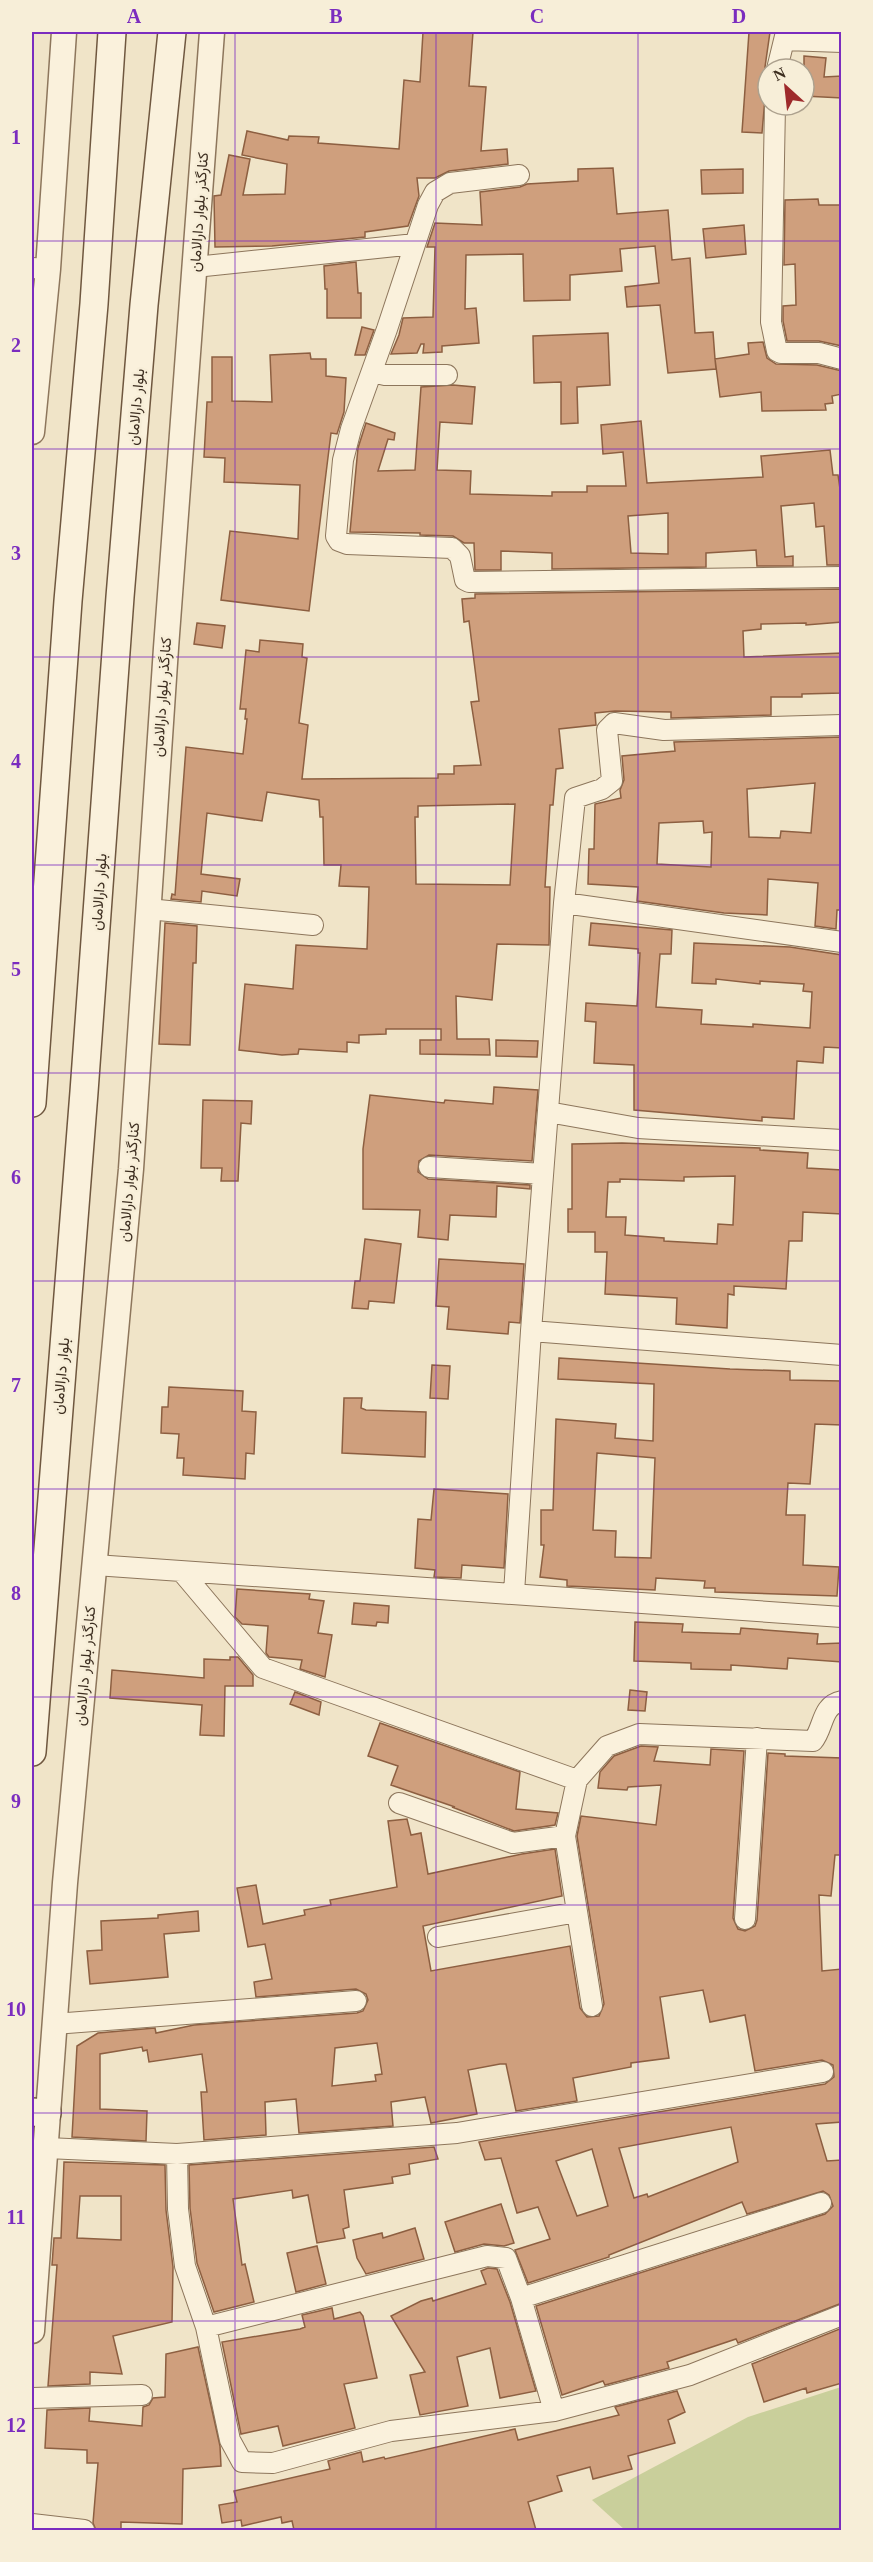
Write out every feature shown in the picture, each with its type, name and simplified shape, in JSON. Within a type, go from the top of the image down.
[{"type":"main road","points":[[32,1103],[68,601],[94,304],[112,32]]},
{"type":"main road","name":"بلوار دارالامان","points":[[32,1752],[121,585],[144,305],[172,32]]},
{"type":"street","points":[[32,432],[40,268],[64,32]]},
{"type":"street","name":"کنارگذر بلوار دارالامان","points":[[32,2331],[47,2148],[39,2112],[54,2024],[131,1169],[212,32]]},
{"type":"street","points":[[780,57],[786,36],[842,42]]},
{"type":"street","points":[[775,117],[771,322],[777,351],[781,353],[819,353],[842,359]]},
{"type":"street","points":[[519,175],[450,183],[435,192],[428,205],[343,460],[336,523],[336,536],[339,541],[347,544],[452,548],[460,556],[465,579],[469,582],[842,577]]},
{"type":"street","points":[[195,267],[415,244]]},
{"type":"street","points":[[372,372],[385,375],[447,375]]},
{"type":"street","points":[[514,1593],[543,1174],[564,903],[575,798],[602,789],[612,781],[607,730],[614,723],[664,730],[842,725]]},
{"type":"street","points":[[564,903],[842,942]]},
{"type":"street","points":[[148,909],[313,925]]},
{"type":"street","points":[[548,1112],[638,1128],[842,1140]]},
{"type":"street","points":[[429,1167],[543,1174]]},
{"type":"street","points":[[531,1331],[842,1354]]},
{"type":"street","points":[[95,1565],[842,1617]]},
{"type":"street","points":[[182,1572],[263,1668],[578,1780]]},
{"type":"street","points":[[592,2006],[565,1836],[578,1780],[607,1746],[639,1734],[813,1741],[819,1734],[826,1710],[835,1702],[842,1701]]},
{"type":"street","points":[[745,1919],[757,1738]]},
{"type":"street","points":[[399,1803],[513,1843],[565,1836]]},
{"type":"street","points":[[438,1937],[576,1912]]},
{"type":"street","points":[[54,2024],[356,2001]]},
{"type":"street","points":[[47,2148],[177,2154],[457,2133],[823,2072]]},
{"type":"street","points":[[177,2154],[178,2209],[184,2266],[206,2327],[230,2440],[242,2462],[273,2463],[391,2431],[554,2410],[690,2375],[842,2315]]},
{"type":"street","points":[[521,2298],[820,2203]]},
{"type":"street","points":[[206,2327],[487,2256],[506,2258],[521,2298],[554,2410]]},
{"type":"street","points":[[32,2398],[142,2395]]},
{"type":"street","points":[[32,2524],[84,2530]]},
{"type":"green space","points":[[841,2387],[841,2530],[625,2530],[592,2500],[748,2417]]},
{"type":"building","points":[[423,32],[473,32],[469,86],[486,87],[481,151],[507,149],[508,164],[449,171],[435,178],[417,178],[419,196],[408,226],[365,232],[365,237],[272,246],[215,247],[214,196],[221,195],[229,155],[250,159],[243,195],[285,194],[287,164],[242,155],[247,131],[288,140],[289,136],[319,137],[318,143],[399,149],[404,80],[420,82]]},
{"type":"building","points":[[749,32],[770,32],[766,57],[756,57],[756,117],[763,117],[762,133],[742,132]]},
{"type":"building","points":[[816,57],[826,58],[824,77],[842,76],[842,98],[816,97]]},
{"type":"building","points":[[613,168],[617,214],[668,210],[672,260],[690,258],[695,333],[713,332],[716,369],[668,373],[660,305],[627,307],[625,287],[659,283],[655,246],[620,249],[622,271],[570,275],[570,300],[524,301],[523,254],[466,255],[465,309],[476,308],[479,343],[442,346],[442,352],[423,353],[424,344],[421,344],[417,353],[391,354],[403,318],[433,317],[435,247],[427,247],[435,223],[482,225],[480,192],[527,184],[578,181],[578,169]]},
{"type":"building","points":[[743,169],[743,193],[702,194],[701,170]]},
{"type":"building","points":[[818,199],[819,205],[842,205],[842,346],[819,341],[787,341],[783,321],[783,306],[796,305],[795,264],[784,265],[785,200]]},
{"type":"building","points":[[744,225],[746,254],[706,258],[703,229]]},
{"type":"building","points":[[356,262],[358,293],[361,293],[361,318],[327,318],[324,266]]},
{"type":"building","points":[[362,327],[374,330],[365,355],[355,355]]},
{"type":"building","points":[[608,333],[610,385],[577,387],[578,423],[561,424],[561,382],[534,383],[533,336]]},
{"type":"building","points":[[763,342],[767,358],[776,364],[817,365],[842,371],[842,394],[832,396],[833,403],[825,404],[826,410],[762,411],[761,392],[720,397],[715,359],[749,354],[748,343]]},
{"type":"building","points":[[310,353],[311,359],[326,359],[326,376],[346,378],[344,412],[337,434],[331,433],[309,611],[221,600],[230,531],[298,539],[300,485],[224,482],[225,458],[204,457],[207,402],[212,402],[212,357],[232,357],[232,401],[272,402],[270,355]]},
{"type":"building","points":[[453,385],[475,387],[472,424],[440,422],[437,470],[471,471],[470,494],[552,496],[552,492],[587,492],[587,486],[626,486],[623,452],[603,454],[601,425],[641,421],[647,483],[763,477],[761,456],[830,450],[833,475],[838,475],[842,503],[842,565],[827,565],[824,526],[816,527],[814,503],[781,506],[785,557],[793,556],[793,566],[757,566],[756,550],[706,553],[706,567],[552,569],[552,553],[501,551],[501,570],[475,570],[474,543],[464,543],[453,536],[350,532],[358,448],[366,423],[395,433],[394,440],[388,439],[378,471],[415,470],[421,387]],"holes":[[[668,513],[668,554],[631,553],[628,516]]]},
{"type":"building","points":[[842,589],[842,622],[806,625],[806,623],[761,624],[761,629],[743,631],[744,657],[842,653],[842,693],[771,697],[771,715],[671,718],[671,712],[615,711],[595,713],[596,725],[559,729],[563,768],[556,769],[553,805],[550,805],[545,887],[550,887],[549,945],[497,944],[492,1000],[456,996],[457,1039],[489,1039],[490,1055],[420,1054],[420,1040],[441,1040],[441,1029],[386,1029],[386,1034],[359,1035],[359,1043],[347,1042],[347,1052],[299,1049],[298,1054],[282,1055],[239,1050],[245,984],[293,989],[296,945],[367,949],[369,887],[339,886],[341,865],[324,865],[323,817],[320,817],[319,800],[267,792],[262,821],[207,813],[201,874],[240,879],[237,896],[202,891],[201,902],[171,899],[172,894],[175,895],[186,747],[243,754],[247,719],[245,719],[246,709],[240,709],[246,650],[259,652],[260,640],[303,644],[302,657],[307,658],[299,723],[308,725],[302,779],[438,778],[438,774],[454,774],[454,766],[481,765],[471,702],[479,701],[469,621],[464,622],[462,599],[475,598],[475,594]],"holes":[[[515,804],[510,885],[416,884],[415,817],[418,817],[418,806]]]},
{"type":"building","points":[[197,623],[225,626],[222,648],[194,644]]},
{"type":"building","points":[[842,737],[842,910],[837,910],[836,929],[815,926],[818,883],[768,879],[767,915],[724,913],[637,901],[638,887],[588,884],[589,849],[594,849],[595,804],[621,798],[620,790],[624,780],[622,756],[675,751],[674,742]],"holes":[[[815,783],[811,833],[781,831],[780,838],[749,837],[747,789]],[[703,821],[704,833],[712,832],[711,867],[657,864],[659,823]]]},
{"type":"building","points":[[165,923],[197,926],[196,963],[193,963],[190,1045],[159,1044]]},
{"type":"building","points":[[591,923],[672,930],[671,954],[660,954],[656,1007],[702,1010],[701,1024],[753,1027],[753,1024],[810,1028],[812,992],[803,991],[804,984],[760,981],[760,984],[716,979],[716,984],[692,983],[694,943],[790,947],[842,955],[842,1048],[824,1047],[823,1063],[797,1061],[794,1119],[762,1117],[762,1121],[634,1110],[634,1065],[594,1063],[596,1022],[585,1021],[586,1003],[637,1006],[640,953],[638,949],[589,945]]},
{"type":"building","points":[[496,1040],[538,1041],[537,1057],[496,1056]]},
{"type":"building","points":[[494,1087],[538,1090],[532,1161],[429,1155],[419,1161],[418,1172],[428,1179],[530,1185],[530,1189],[497,1186],[496,1217],[450,1215],[448,1240],[418,1237],[420,1210],[363,1209],[363,1149],[370,1095],[444,1103],[445,1100],[493,1104]]},
{"type":"building","points":[[203,1100],[252,1101],[251,1124],[241,1123],[238,1181],[221,1181],[222,1168],[201,1168]]},
{"type":"building","points":[[622,1143],[760,1148],[760,1150],[808,1153],[807,1168],[842,1170],[842,1214],[803,1212],[802,1241],[789,1241],[786,1289],[734,1286],[734,1295],[728,1294],[727,1328],[676,1324],[677,1298],[605,1294],[607,1252],[595,1252],[595,1232],[568,1232],[568,1209],[572,1209],[572,1144]],"holes":[[[735,1176],[733,1225],[718,1224],[717,1244],[664,1241],[664,1238],[625,1235],[626,1217],[606,1217],[608,1182],[620,1182],[620,1179],[684,1181],[684,1177]]]},
{"type":"building","points":[[365,1239],[401,1244],[394,1303],[369,1301],[368,1309],[352,1308],[355,1281],[360,1281]]},
{"type":"building","points":[[439,1259],[524,1264],[520,1323],[509,1322],[508,1334],[447,1329],[449,1307],[436,1306]]},
{"type":"building","points":[[559,1358],[790,1371],[790,1380],[842,1381],[842,1425],[815,1424],[810,1484],[788,1483],[786,1515],[805,1515],[803,1565],[839,1567],[837,1596],[715,1592],[715,1588],[704,1588],[705,1581],[656,1578],[655,1590],[567,1586],[567,1580],[540,1577],[544,1545],[541,1545],[541,1510],[553,1510],[556,1419],[616,1424],[615,1438],[653,1441],[654,1384],[558,1379]],"holes":[[[597,1453],[655,1458],[651,1558],[615,1557],[616,1531],[593,1530]]]},
{"type":"building","points":[[432,1365],[450,1366],[448,1399],[430,1398]]},
{"type":"building","points":[[169,1387],[243,1391],[242,1411],[256,1412],[254,1454],[246,1453],[245,1479],[183,1475],[184,1458],[177,1458],[179,1434],[161,1433],[162,1407],[168,1407]]},
{"type":"building","points":[[344,1398],[362,1398],[361,1408],[366,1410],[426,1412],[425,1457],[342,1453]]},
{"type":"building","points":[[434,1489],[508,1494],[504,1568],[462,1565],[461,1578],[434,1577],[435,1570],[415,1568],[418,1519],[431,1520]]},
{"type":"building","points":[[237,1589],[310,1594],[309,1599],[324,1601],[318,1633],[332,1635],[325,1677],[300,1669],[302,1660],[269,1657],[266,1653],[268,1626],[242,1624],[235,1617]]},
{"type":"building","points":[[354,1603],[389,1606],[388,1623],[377,1622],[376,1626],[352,1624]]},
{"type":"building","points":[[635,1622],[683,1624],[682,1632],[740,1634],[741,1628],[818,1634],[817,1644],[842,1643],[842,1662],[788,1658],[787,1669],[731,1665],[731,1670],[691,1669],[691,1663],[634,1661]]},
{"type":"building","points":[[230,1657],[238,1657],[253,1675],[253,1686],[225,1686],[224,1736],[200,1735],[202,1705],[110,1698],[112,1670],[204,1678],[204,1659],[230,1660]]},
{"type":"building","points":[[630,1690],[647,1692],[645,1711],[628,1710]]},
{"type":"building","points":[[295,1692],[321,1702],[319,1715],[290,1704]]},
{"type":"building","points":[[380,1723],[520,1772],[516,1809],[558,1813],[555,1825],[514,1831],[452,1807],[455,1807],[391,1785],[398,1766],[368,1756]]},
{"type":"building","points":[[641,1746],[658,1747],[654,1761],[710,1765],[711,1749],[744,1751],[733,1918],[738,1929],[745,1931],[755,1926],[757,1920],[768,1753],[785,1754],[785,1756],[842,1758],[842,1855],[835,1855],[831,1896],[819,1895],[822,1971],[842,1969],[842,2122],[816,2124],[827,2161],[842,2160],[842,2303],[738,2343],[736,2339],[667,2362],[669,2368],[605,2385],[603,2381],[562,2395],[536,2306],[825,2214],[833,2206],[829,2195],[823,2191],[747,2214],[742,2202],[609,2255],[609,2257],[528,2283],[515,2250],[550,2239],[538,2207],[517,2213],[501,2158],[485,2160],[479,2142],[825,2084],[834,2077],[833,2065],[822,2060],[755,2071],[745,2015],[710,2022],[703,1990],[660,1997],[669,2058],[631,2063],[631,2067],[573,2078],[577,2101],[516,2111],[506,2064],[500,2064],[468,2070],[477,2114],[431,2123],[425,2097],[391,2102],[393,2126],[299,2133],[296,2099],[265,2102],[266,2135],[204,2140],[201,2092],[207,2092],[202,2054],[149,2062],[147,2050],[143,2051],[142,2047],[100,2054],[100,2109],[147,2111],[146,2141],[72,2137],[77,2046],[98,2033],[155,2028],[156,2033],[194,2025],[363,2011],[368,2000],[366,1994],[356,1989],[256,1997],[254,1982],[272,1979],[265,1944],[248,1947],[237,1888],[256,1885],[263,1924],[305,1915],[304,1910],[331,1905],[330,1900],[397,1887],[388,1821],[407,1819],[411,1835],[421,1833],[428,1874],[555,1849],[562,1896],[423,1926],[431,1971],[570,1946],[580,2008],[587,2017],[599,2016],[604,2004],[577,1836],[581,1816],[656,1825],[661,1785],[628,1787],[627,1790],[598,1788],[600,1772],[614,1756]],"holes":[[[377,2043],[382,2074],[375,2075],[376,2081],[332,2086],[335,2048]],[[731,2127],[738,2162],[648,2197],[647,2194],[634,2198],[619,2148]],[[592,2149],[608,2206],[577,2216],[556,2161]]]},
{"type":"building","points":[[198,1911],[199,1931],[164,1934],[168,1977],[90,1984],[87,1951],[102,1950],[101,1921],[158,1918],[158,1915]]},
{"type":"building","points":[[434,2147],[438,2159],[409,2164],[410,2174],[392,2177],[393,2183],[344,2190],[349,2227],[343,2229],[345,2238],[317,2243],[308,2195],[293,2198],[292,2190],[233,2199],[242,2265],[245,2264],[254,2302],[214,2312],[197,2263],[190,2208],[189,2165]]},
{"type":"building","points":[[64,2162],[165,2165],[166,2210],[173,2267],[172,2322],[113,2336],[122,2374],[90,2372],[90,2384],[48,2386],[57,2265],[52,2265],[54,2238],[61,2238]],"holes":[[[80,2196],[121,2196],[121,2240],[77,2238]]]},
{"type":"building","points":[[501,2204],[514,2243],[504,2246],[484,2244],[455,2252],[445,2222]]},
{"type":"building","points":[[415,2228],[424,2259],[366,2274],[357,2258],[353,2240],[382,2233],[383,2238]]},
{"type":"building","points":[[317,2246],[326,2284],[296,2292],[287,2253]]},
{"type":"building","points":[[488,2268],[497,2269],[510,2302],[536,2391],[500,2398],[490,2348],[457,2357],[468,2406],[420,2415],[410,2375],[425,2372],[391,2316],[421,2301],[432,2298],[433,2301],[486,2284],[481,2271]]},
{"type":"building","points":[[332,2308],[334,2319],[360,2312],[363,2316],[377,2378],[344,2384],[355,2428],[283,2446],[278,2426],[241,2434],[222,2342],[300,2329],[305,2327],[302,2315]]},
{"type":"building","points":[[842,2328],[842,2383],[807,2393],[806,2388],[764,2402],[752,2364]]},
{"type":"building","points":[[198,2347],[220,2446],[221,2466],[183,2469],[182,2524],[121,2522],[121,2530],[96,2530],[93,2523],[98,2463],[87,2463],[87,2450],[45,2448],[47,2410],[90,2408],[89,2421],[142,2426],[143,2407],[149,2405],[153,2398],[165,2397],[166,2354]]},
{"type":"building","points":[[677,2391],[685,2412],[668,2420],[675,2443],[628,2456],[632,2469],[593,2479],[590,2467],[557,2476],[562,2491],[528,2502],[536,2530],[294,2530],[292,2521],[282,2523],[281,2517],[242,2526],[241,2520],[222,2523],[219,2505],[237,2502],[234,2491],[330,2469],[328,2461],[361,2452],[363,2462],[384,2457],[385,2459],[515,2429],[518,2440],[619,2415],[615,2407]]}]
